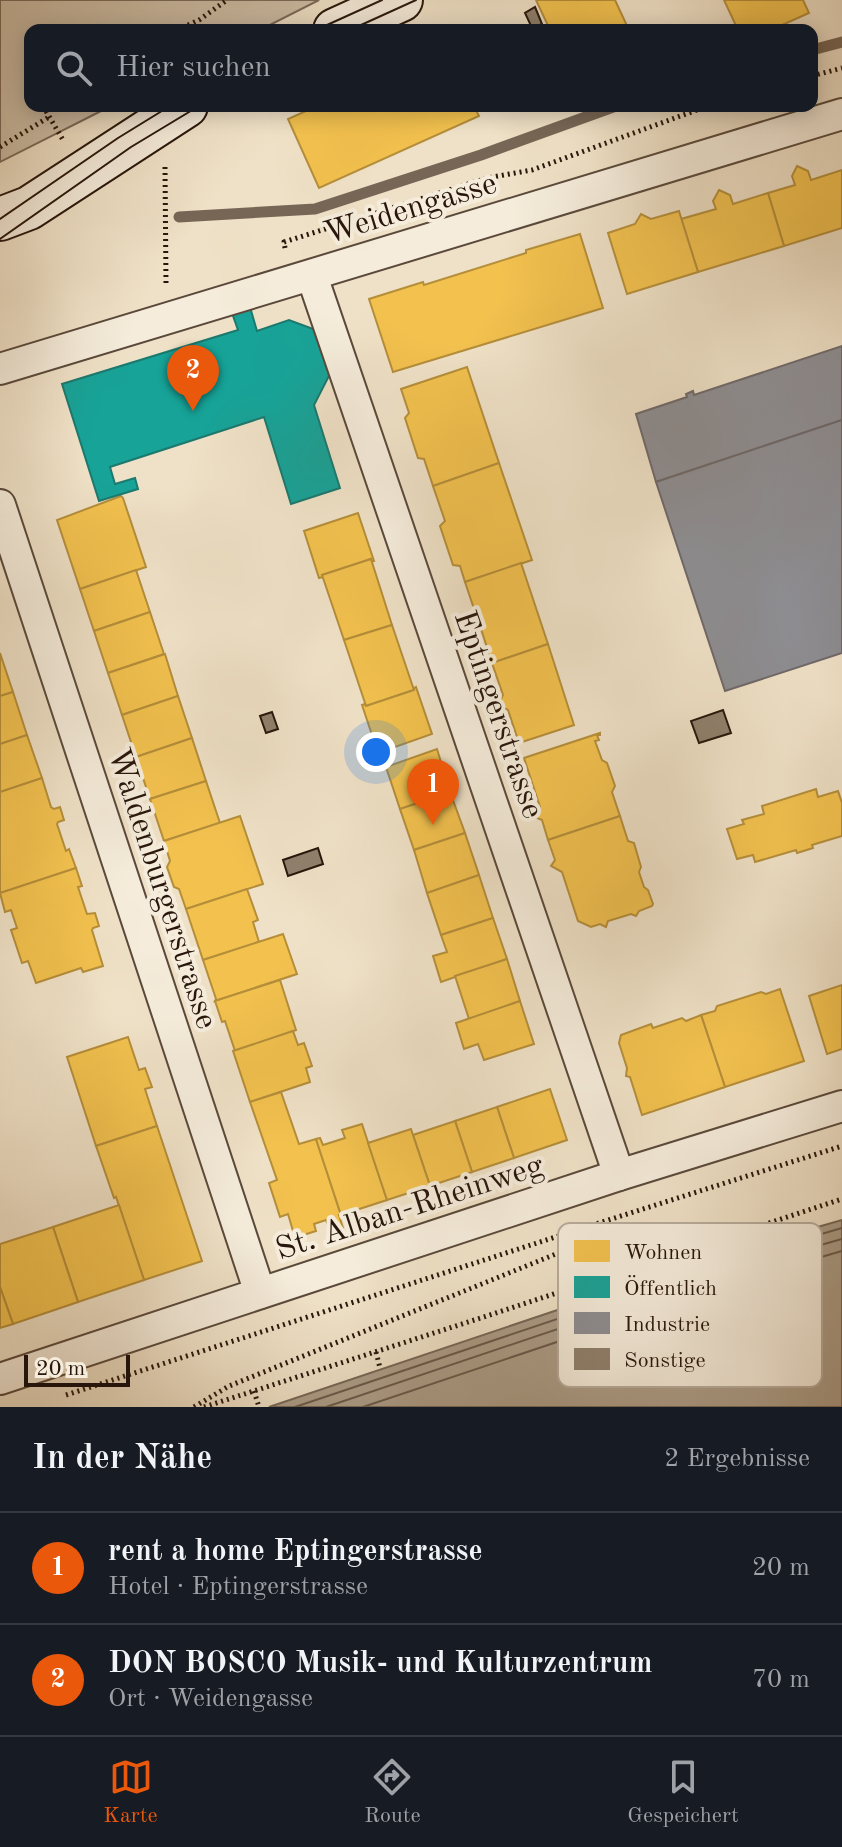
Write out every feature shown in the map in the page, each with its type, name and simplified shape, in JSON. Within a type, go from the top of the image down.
[{"type":"main road","points":[[348,24],[401,0]]},
{"type":"main road","points":[[0,244],[14,214],[175,112]]},
{"type":"street","name":"Weidengasse","points":[[0,369],[842,114]]},
{"type":"street","name":"Eptingerstrasse","points":[[312,276],[619,1175]]},
{"type":"street","name":"Waldenburgerstrasse","points":[[0,505],[260,1293]]},
{"type":"street","name":"St. Alban-Rheinweg","points":[[0,1379],[619,1175],[842,1106]]},
{"type":"path","points":[[190,24],[227,0]]},
{"type":"path","points":[[818,74],[842,68]]},
{"type":"path","points":[[0,147],[49,117],[46,112]]},
{"type":"path","points":[[166,318],[175,112]]},
{"type":"path","points":[[599,1223],[842,1146]]},
{"type":"path","points":[[602,1222],[619,1175]]},
{"type":"path","points":[[769,1223],[842,1199]]},
{"type":"path","points":[[61,1397],[558,1236]]},
{"type":"path","points":[[194,1407],[229,1386],[558,1253]]},
{"type":"path","points":[[204,1407],[558,1292]]},
{"type":"path","points":[[376,1352],[380,1368]]},
{"type":"path","points":[[254,1391],[259,1407]]},
{"type":"shaded area","points":[[0,0],[319,0],[272,24],[24,24],[24,112],[99,112],[0,162]]},
{"type":"water","points":[[842,1220],[842,1407],[269,1407],[558,1310],[558,1387],[822,1387],[822,1226]]},
{"type":"building: Wohnen","points":[[536,0],[615,0],[626,24],[547,24]]},
{"type":"building: Wohnen","points":[[724,0],[803,0],[809,13],[784,24],[735,24]]},
{"type":"building: Wohnen","points":[[304,112],[477,112],[479,116],[319,188],[288,119]]},
{"type":"building: Wohnen","points":[[797,166],[808,171],[811,180],[842,170],[842,228],[784,246],[768,193],[795,185],[792,176]]},
{"type":"building: Wohnen","points":[[719,190],[730,195],[733,204],[768,193],[784,246],[698,272],[681,219],[716,209],[713,201]]},
{"type":"building: Wohnen","points":[[679,211],[698,272],[627,294],[608,233],[635,224],[641,214],[651,219]]},
{"type":"building: Wohnen","points":[[580,234],[603,308],[393,372],[369,299],[423,282],[424,285]]},
{"type":"building: Wohnen","points":[[467,367],[499,463],[433,486],[424,459],[418,458],[405,418],[409,413],[401,389]]},
{"type":"building: Wohnen","points":[[499,463],[532,560],[465,582],[460,566],[453,565],[440,526],[445,521],[433,486]]},
{"type":"building: Wohnen","points":[[121,496],[146,567],[80,589],[57,520]]},
{"type":"building: Wohnen","points":[[358,513],[374,561],[371,559],[319,578],[304,531]]},
{"type":"building: Wohnen","points":[[371,559],[392,625],[344,640],[322,575]]},
{"type":"building: Wohnen","points":[[521,563],[548,644],[492,663],[481,629],[471,624],[476,615],[465,582]]},
{"type":"building: Wohnen","points":[[136,570],[150,612],[94,631],[80,589]]},
{"type":"building: Wohnen","points":[[150,612],[164,654],[108,673],[94,631]]},
{"type":"building: Wohnen","points":[[392,625],[414,690],[366,706],[344,640]]},
{"type":"building: Wohnen","points":[[548,644],[574,725],[519,743],[508,710],[498,705],[503,695],[492,663]]},
{"type":"building: Wohnen","points":[[0,653],[13,692],[0,696]]},
{"type":"building: Wohnen","points":[[165,654],[178,696],[122,715],[108,673]]},
{"type":"building: Wohnen","points":[[416,687],[432,734],[378,753],[362,705]]},
{"type":"building: Wohnen","points":[[13,692],[27,735],[0,744],[0,696]]},
{"type":"building: Wohnen","points":[[178,696],[192,738],[136,757],[122,715]]},
{"type":"building: Wohnen","points":[[600,733],[597,735],[599,740],[595,741],[615,786],[612,792],[620,816],[548,840],[542,820],[535,817],[540,807],[524,758]]},
{"type":"building: Wohnen","points":[[27,735],[42,778],[0,792],[0,744]]},
{"type":"building: Wohnen","points":[[192,738],[206,781],[150,799],[136,757]]},
{"type":"building: Wohnen","points":[[437,749],[450,792],[400,809],[386,767]]},
{"type":"building: Wohnen","points":[[42,778],[51,807],[60,807],[64,820],[57,824],[66,851],[69,849],[76,868],[0,893],[0,792]]},
{"type":"building: Wohnen","points":[[206,781],[220,823],[164,841],[150,799]]},
{"type":"building: Wohnen","points":[[816,789],[818,797],[838,791],[842,803],[842,836],[797,853],[796,850],[755,862],[753,855],[737,859],[727,829],[744,824],[742,820],[764,814],[762,806]]},
{"type":"building: Wohnen","points":[[450,792],[465,833],[414,850],[400,809]]},
{"type":"building: Wohnen","points":[[240,816],[263,884],[186,909],[167,867],[170,861],[164,841]]},
{"type":"building: Wohnen","points":[[620,816],[628,841],[634,843],[641,867],[639,872],[653,904],[636,916],[631,914],[608,921],[606,927],[600,924],[591,927],[578,921],[562,872],[551,866],[555,860],[548,840]]},
{"type":"building: Wohnen","points":[[465,833],[479,875],[427,893],[414,850]]},
{"type":"building: Wohnen","points":[[76,868],[82,886],[78,887],[87,914],[95,913],[99,926],[92,930],[103,966],[83,972],[81,968],[36,983],[28,961],[22,963],[11,930],[17,928],[11,910],[5,912],[0,893]]},
{"type":"building: Wohnen","points":[[479,875],[493,918],[441,935],[427,893]]},
{"type":"building: Wohnen","points":[[247,889],[258,920],[253,922],[259,942],[203,960],[186,909]]},
{"type":"building: Wohnen","points":[[493,918],[507,959],[441,982],[433,956],[447,952],[441,935]]},
{"type":"building: Wohnen","points":[[283,934],[297,974],[215,1001],[203,960]]},
{"type":"building: Wohnen","points":[[507,959],[520,1001],[469,1019],[455,976]]},
{"type":"building: Wohnen","points":[[280,980],[296,1030],[235,1051],[215,1001]]},
{"type":"building: Wohnen","points":[[842,985],[842,1049],[827,1054],[809,996]]},
{"type":"building: Wohnen","points":[[780,989],[804,1061],[725,1087],[701,1015],[715,1011],[717,1006]]},
{"type":"building: Wohnen","points":[[520,1001],[534,1044],[484,1060],[478,1044],[464,1049],[456,1023]]},
{"type":"building: Wohnen","points":[[701,1015],[725,1087],[642,1115],[630,1077],[626,1076],[627,1068],[619,1043],[621,1035],[651,1024],[653,1028]]},
{"type":"building: Wohnen","points":[[293,1031],[298,1045],[304,1043],[312,1066],[306,1068],[310,1082],[250,1102],[233,1051]]},
{"type":"building: Wohnen","points":[[128,1037],[139,1070],[145,1068],[152,1087],[145,1089],[157,1126],[96,1146],[67,1057]]},
{"type":"building: Wohnen","points":[[550,1089],[567,1140],[514,1158],[497,1107]]},
{"type":"building: Wohnen","points":[[281,1092],[299,1144],[316,1139],[341,1215],[343,1228],[331,1233],[326,1220],[314,1224],[316,1231],[300,1236],[298,1229],[293,1231],[288,1214],[280,1217],[269,1183],[277,1180],[250,1102]]},
{"type":"building: Wohnen","points":[[497,1107],[514,1158],[472,1172],[455,1121]]},
{"type":"building: Wohnen","points":[[455,1121],[472,1172],[430,1186],[413,1135]]},
{"type":"building: Wohnen","points":[[362,1124],[387,1200],[341,1215],[316,1139],[320,1138],[323,1145],[345,1138],[342,1130]]},
{"type":"building: Wohnen","points":[[157,1126],[202,1261],[144,1280],[96,1146]]},
{"type":"building: Wohnen","points":[[411,1129],[430,1186],[387,1200],[368,1143]]},
{"type":"building: Wohnen","points":[[119,1205],[144,1280],[78,1302],[53,1227]]},
{"type":"building: Wohnen","points":[[53,1227],[78,1302],[13,1324],[0,1287],[0,1244]]},
{"type":"building: Wohnen","points":[[0,1287],[13,1324],[0,1328]]},
{"type":"building: Öffentlich","points":[[250,307],[257,331],[289,320],[316,330],[331,372],[314,405],[340,488],[291,504],[264,417],[110,467],[115,484],[135,478],[138,489],[99,501],[62,384],[238,330],[232,313]]},
{"type":"building: Industrie","points":[[842,346],[842,420],[656,482],[636,414],[687,397],[686,394],[693,391],[694,395]]},
{"type":"building: Industrie","points":[[842,420],[842,653],[725,691],[656,482]]},
{"type":"building: Sonstige","points":[[535,7],[542,24],[530,24],[525,13]]},
{"type":"building: Sonstige","points":[[723,710],[731,733],[699,743],[691,721]]},
{"type":"building: Sonstige","points":[[272,712],[278,729],[266,733],[260,716]]},
{"type":"building: Sonstige","points":[[318,848],[323,864],[288,876],[283,860]]},
{"type":"waterway","points":[[818,48],[842,42]]},
{"type":"waterway","points":[[179,217],[315,209],[481,155],[599,112]]},
{"type":"tram line","points":[[329,24],[382,0]]},
{"type":"tram line","points":[[363,24],[416,0]]},
{"type":"tram line","points":[[0,219],[160,112]]},
{"type":"tram line","points":[[0,239],[131,147],[189,112]]},
{"type":"place","name":"DON BOSCO Musik- und Kulturzentrum","points":[[193,411]]},
{"type":"place","name":"rent a home Eptingerstrasse","points":[[433,825]]}]
